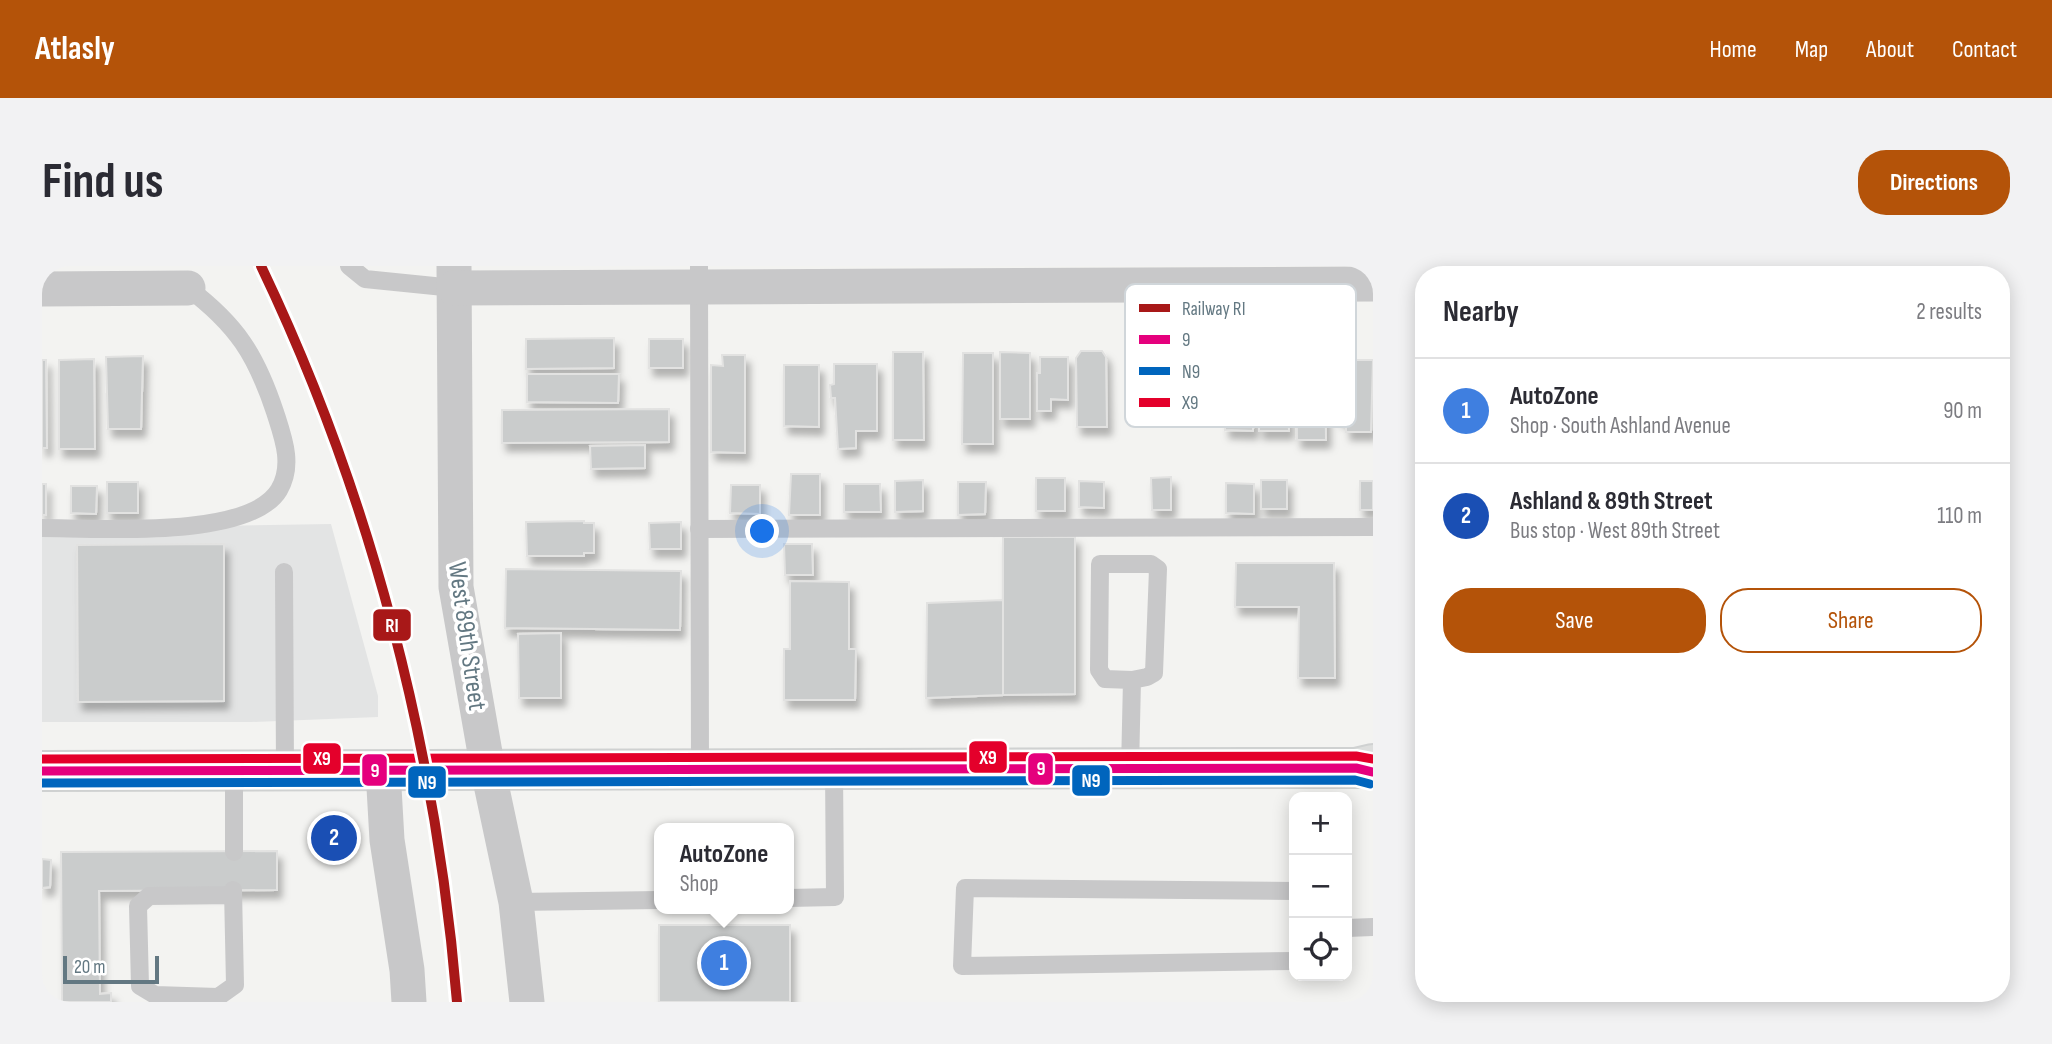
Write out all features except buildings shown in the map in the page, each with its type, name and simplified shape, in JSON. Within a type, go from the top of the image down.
[{"type":"main road","points":[[42,771],[1368,768]]},
{"type":"street","points":[[454,277],[699,276],[1373,284]]},
{"type":"street","name":"West 89th Street","points":[[454,277],[456,587],[488,770],[516,902],[527,1002]]},
{"type":"street","points":[[42,289],[188,288]]},
{"type":"street","points":[[383,770],[387,840],[407,970],[409,1002]]},
{"type":"lane","points":[[349,266],[365,279],[454,277]]},
{"type":"lane","points":[[699,276],[700,769]]},
{"type":"lane","points":[[42,528],[183,527],[211,524],[260,506],[278,492],[286,471],[286,455],[263,376],[244,341],[216,309],[188,288]]},
{"type":"lane","points":[[699,529],[1373,527]]},
{"type":"lane","points":[[1101,564],[1151,564],[1158,569],[1154,673],[1132,680],[1105,679],[1099,670],[1101,564]]},
{"type":"lane","points":[[284,572],[285,771]]},
{"type":"lane","points":[[1130,769],[1132,680]]},
{"type":"lane","points":[[794,898],[835,897],[834,769]]},
{"type":"lane","points":[[234,770],[234,852]]},
{"type":"lane","points":[[1289,891],[965,888],[962,966],[1289,961]]},
{"type":"lane","points":[[233,892],[235,985],[218,996],[155,995],[140,986],[138,905],[149,896],[233,892]]},
{"type":"lane","points":[[516,902],[654,900]]},
{"type":"lane","points":[[1352,928],[1373,928]]},
{"type":"shaded area","points":[[331,524],[378,696],[378,717],[251,722],[42,722],[42,529]]},
{"type":"rail line","name":"RI","points":[[261,266],[300,353],[335,442],[366,533],[392,625],[415,718],[433,812],[457,1002]]},
{"type":"transit line","name":"X9","points":[[42,759],[1356,756],[1373,759]]},
{"type":"transit line","name":"9","points":[[42,771],[1356,768],[1373,772]]},
{"type":"transit line","name":"N9","points":[[42,783],[1355,780],[1370,784]]},
{"type":"place","name":"Ashland & 89th Street","points":[[334,838]]},
{"type":"place","name":"AutoZone","points":[[724,963]]}]
